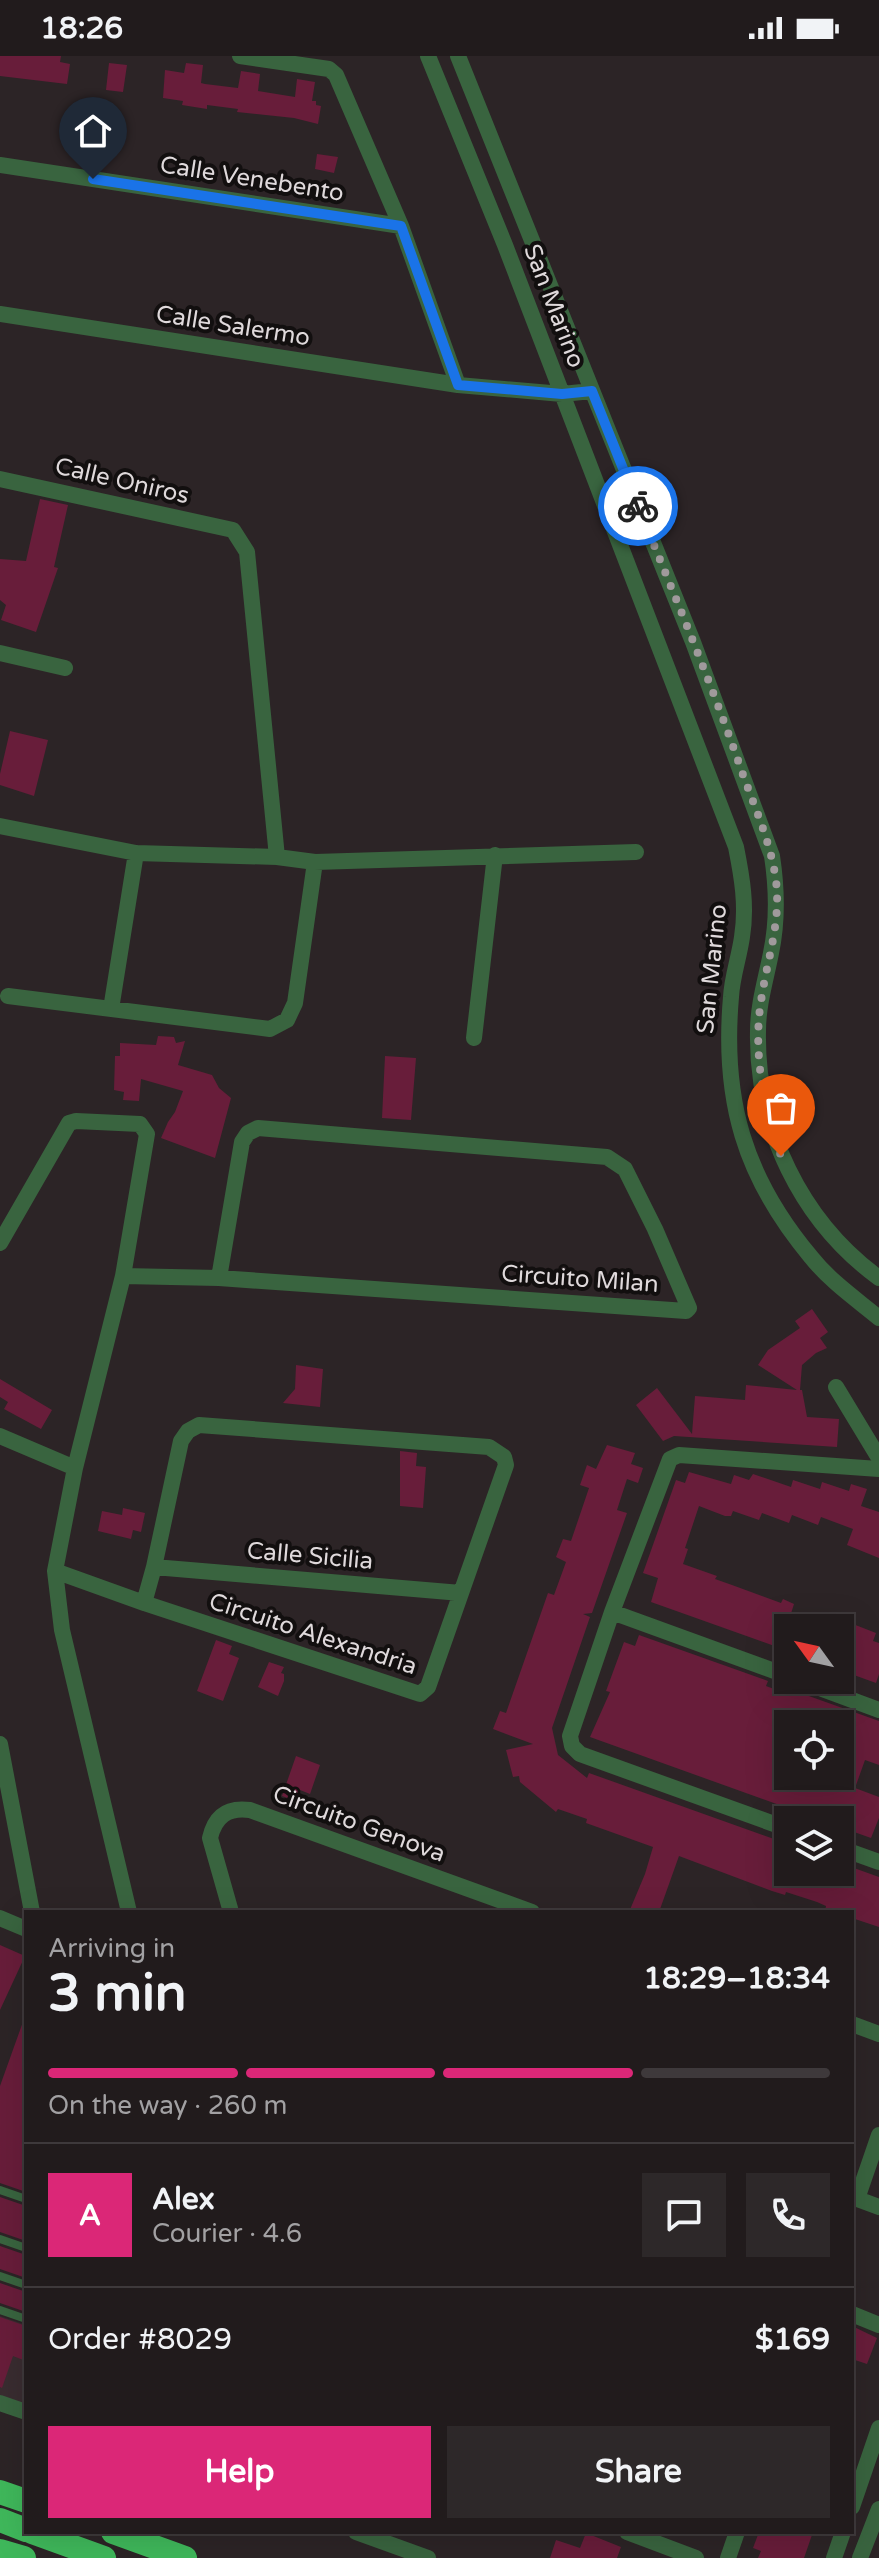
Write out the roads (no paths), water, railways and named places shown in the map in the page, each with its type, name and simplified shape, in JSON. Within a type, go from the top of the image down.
[{"type":"highway","points":[[0,2492],[24,2500]]},
{"type":"highway","points":[[0,2520],[24,2529]]},
{"type":"highway","points":[[38,2534],[104,2558]]},
{"type":"highway","points":[[119,2534],[185,2558]]},
{"type":"highway","points":[[0,2551],[24,2558]]},
{"type":"street","points":[[240,56],[329,69],[336,75],[401,226],[458,385]]},
{"type":"street","name":"San Marino","points":[[428,56],[505,245],[736,847],[743,882],[744,909],[727,1041],[731,1093],[738,1129],[747,1154],[784,1222],[812,1259],[879,1318]]},
{"type":"street","name":"San Marino","points":[[458,56],[732,742],[772,856],[776,916],[758,1030],[760,1079],[772,1131],[796,1187],[830,1234],[879,1278]]},
{"type":"street","name":"Calle Venebento","points":[[0,165],[401,226]]},
{"type":"street","name":"Calle Salermo","points":[[0,314],[458,385],[562,394],[592,391]]},
{"type":"street","name":"Calle Oniros","points":[[0,479],[233,530],[247,552],[277,857]]},
{"type":"street","points":[[0,653],[65,668]]},
{"type":"street","points":[[0,826],[136,853],[277,857],[315,862],[636,852]]},
{"type":"street","points":[[111,1009],[136,853]]},
{"type":"street","points":[[474,1038],[495,855]]},
{"type":"street","points":[[8,996],[270,1029],[287,1020],[295,1003],[315,862]]},
{"type":"street","points":[[0,1243],[69,1123],[140,1124],[145,1128],[147,1134],[123,1276],[75,1468],[55,1571],[62,1630],[129,1910]]},
{"type":"street","name":"Circuito Milan","points":[[123,1276],[219,1278],[670,1310],[686,1311],[689,1308],[625,1169],[607,1157],[258,1128],[248,1133],[242,1142],[219,1278]]},
{"type":"street","points":[[836,1387],[879,1458]]},
{"type":"street","name":"Circuito Alexandria","points":[[55,1571],[416,1694],[423,1693],[428,1687],[506,1465],[504,1457],[489,1447],[199,1425],[188,1431],[181,1441],[154,1567]]},
{"type":"street","points":[[0,1436],[75,1468]]},
{"type":"street","points":[[774,1824],[580,1754],[572,1746],[570,1736],[612,1612],[670,1459],[679,1455],[879,1469]]},
{"type":"street","points":[[144,1603],[154,1567]]},
{"type":"street","name":"Calle Sicilia","points":[[154,1567],[461,1593]]},
{"type":"street","points":[[612,1612],[774,1671]]},
{"type":"street","points":[[836,1694],[879,1710]]},
{"type":"street","points":[[1,1753],[32,1910]]},
{"type":"street","name":"Circuito Genova","points":[[230,1910],[210,1838],[213,1826],[220,1817],[239,1808],[526,1910]]},
{"type":"street","points":[[854,1853],[879,1862]]},
{"type":"street","points":[[0,1918],[24,1928]]},
{"type":"street","points":[[854,2025],[879,2034]]},
{"type":"street","points":[[879,2135],[854,2198],[879,2207]]},
{"type":"street","points":[[854,2315],[879,2325]]},
{"type":"street","points":[[0,2403],[24,2411]]},
{"type":"street","points":[[854,2501],[879,2428]]},
{"type":"street","points":[[860,2558],[879,2509]]},
{"type":"street","points":[[362,2534],[428,2558]]},
{"type":"street","points":[[632,2534],[696,2558]]},
{"type":"street","points":[[728,2558],[736,2534]]},
{"type":"street","points":[[834,2558],[842,2534]]},
{"type":"lane","points":[[0,2190],[24,2198]]},
{"type":"lane","points":[[0,2239],[24,2247]]},
{"type":"lane","points":[[0,2276],[24,2284]]},
{"type":"lane","points":[[0,2310],[24,2318]]}]
